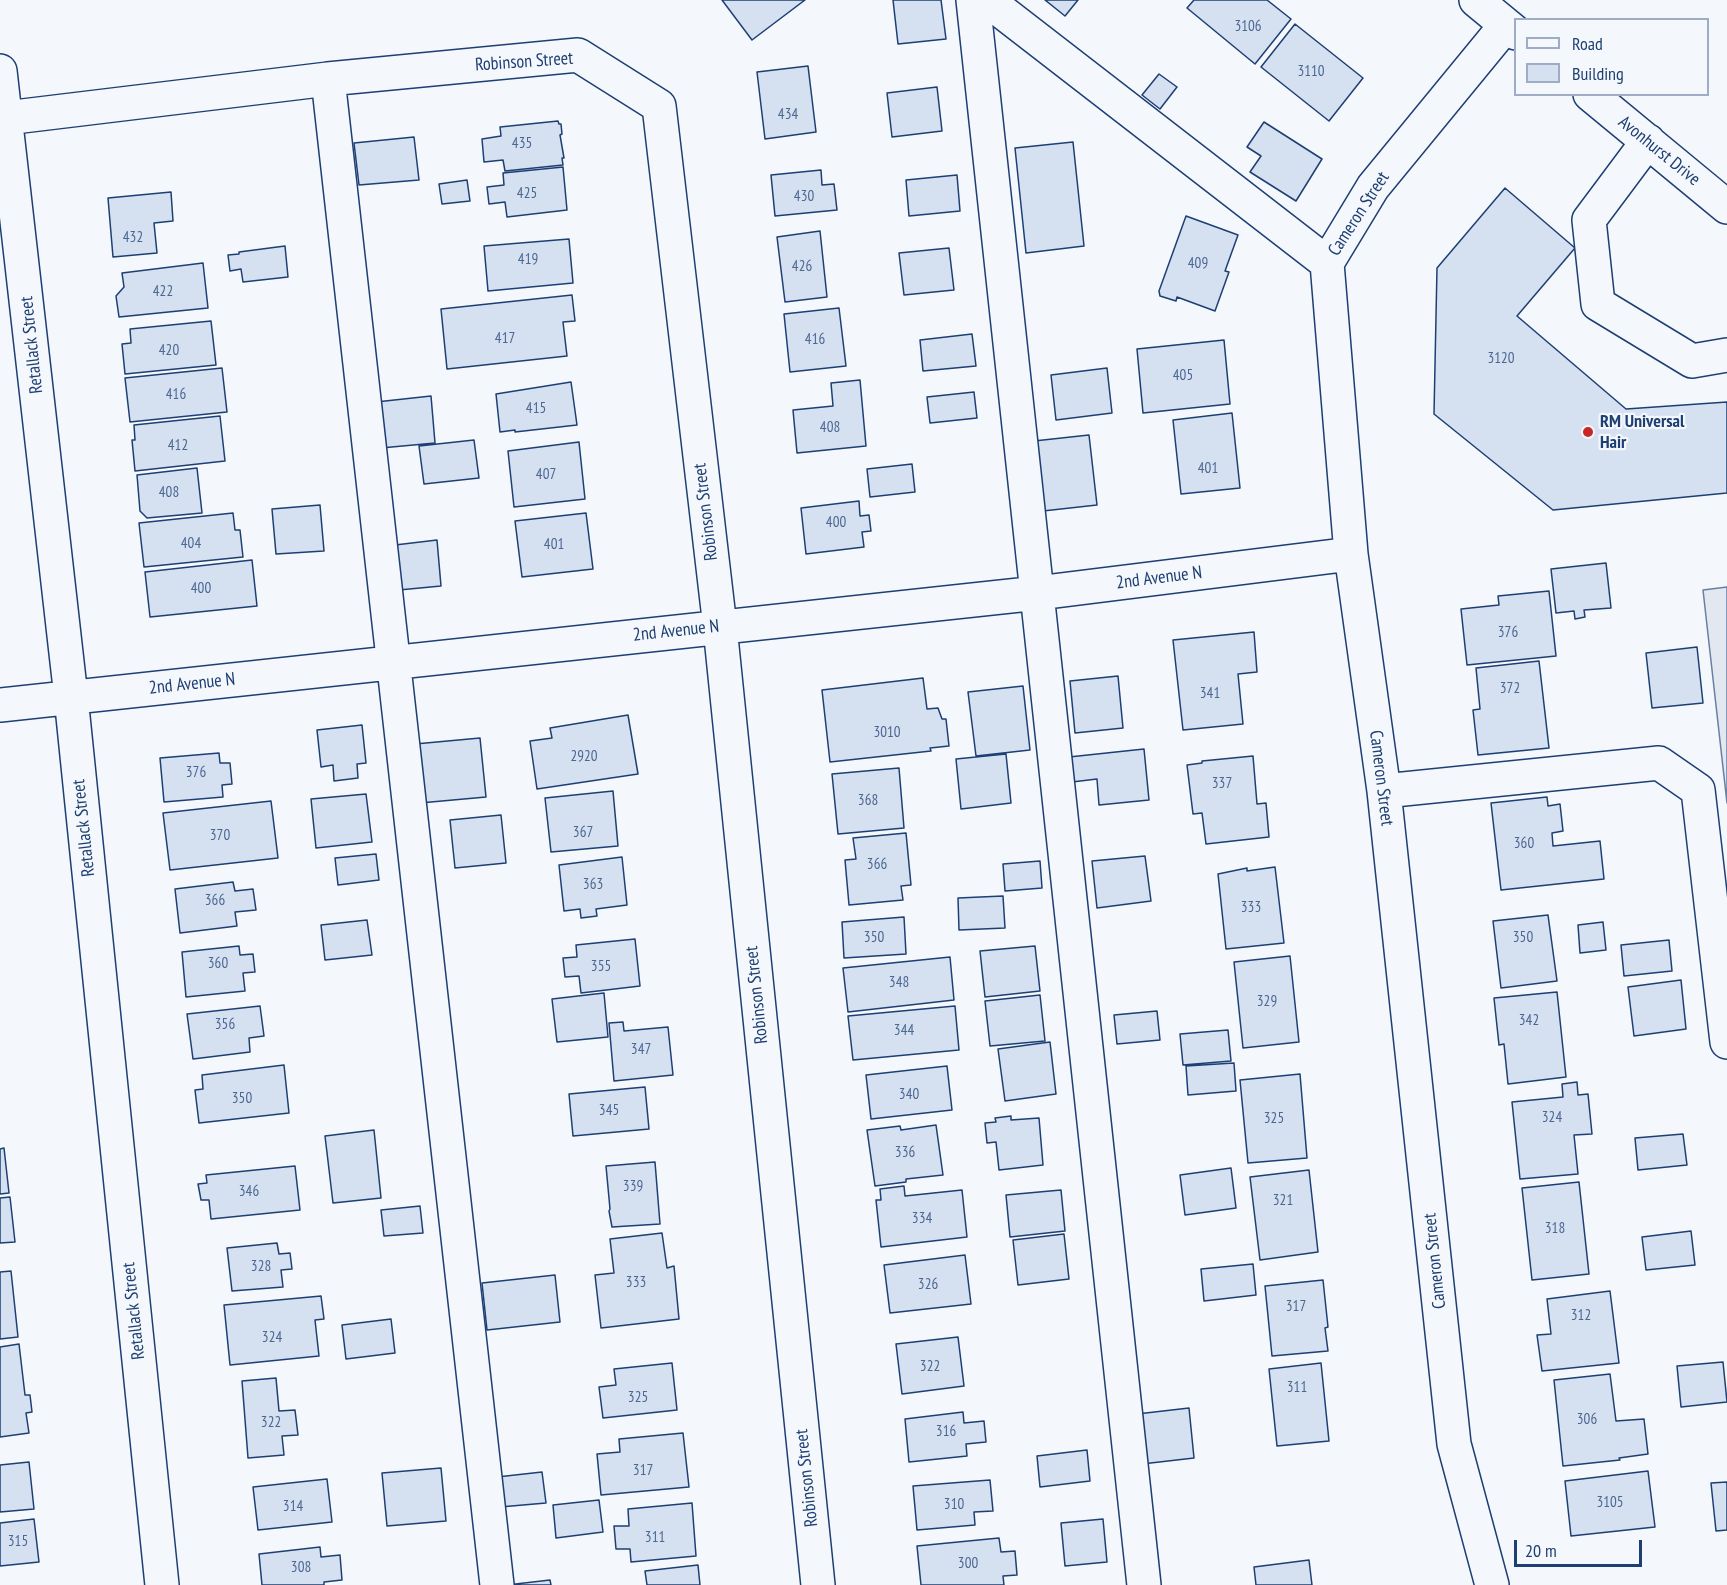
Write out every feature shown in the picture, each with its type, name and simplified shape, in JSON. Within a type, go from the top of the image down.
[{"type":"street","points":[[973,0],[1144,1585]]},
{"type":"street","points":[[987,0],[1327,263]]},
{"type":"street","points":[[1476,0],[1511,29]]},
{"type":"street","name":"Cameron Street","points":[[1492,1585],[1454,1444],[1384,791],[1351,554],[1327,263],[1373,187],[1511,29]]},
{"type":"street","name":"Robinson Street","points":[[6,118],[328,79],[578,55],[659,106],[720,627],[818,1585]]},
{"type":"street","name":"Retallack Street","points":[[0,72],[71,697],[162,1585]]},
{"type":"street","points":[[328,79],[497,1585]]},
{"type":"street","name":"Avonhurst Drive","points":[[1592,96],[1727,207]]},
{"type":"street","points":[[1648,141],[1589,220],[1598,304],[1692,361],[1727,355]]},
{"type":"street","name":"2nd Avenue N","points":[[0,705],[1038,593],[1351,554]]},
{"type":"street","points":[[1384,791],[1659,763],[1698,790],[1727,1042]]},
{"type":"shaded area","points":[[1727,587],[1727,803],[1703,590]]},
{"type":"building","points":[[722,0],[805,0],[752,40]]},
{"type":"building","points":[[893,0],[941,0],[946,39],[898,44]]},
{"type":"building","points":[[1045,0],[1078,0],[1065,16]]},
{"type":"building","points":[[1194,0],[1267,0],[1291,19],[1255,64],[1187,8]]},
{"type":"building","points":[[1295,24],[1363,78],[1329,121],[1261,67]]},
{"type":"building","points":[[808,66],[816,132],[765,139],[757,72]]},
{"type":"building","points":[[1159,74],[1177,87],[1160,109],[1142,95]]},
{"type":"building","points":[[937,87],[942,131],[892,137],[887,93]]},
{"type":"building","points":[[558,121],[561,124],[563,165],[505,171],[503,160],[484,162],[482,139],[501,136],[500,127]]},
{"type":"building","points":[[1264,122],[1322,159],[1296,201],[1250,172],[1261,156],[1247,147]]},
{"type":"building","points":[[414,137],[419,180],[359,185],[354,143]]},
{"type":"building","points":[[1073,142],[1084,246],[1026,253],[1015,148]]},
{"type":"building","points":[[563,167],[567,210],[507,217],[505,202],[489,204],[487,187],[504,185],[503,173]]},
{"type":"building","points":[[821,170],[822,185],[834,184],[837,210],[775,216],[771,175]]},
{"type":"building","points":[[957,175],[960,211],[909,216],[906,180]]},
{"type":"building","points":[[467,180],[470,201],[442,204],[439,184]]},
{"type":"building","points":[[1505,188],[1575,248],[1517,316],[1626,409],[1727,402],[1727,493],[1553,510],[1434,414],[1437,268]]},
{"type":"building","points":[[171,192],[173,221],[154,223],[157,253],[113,257],[108,198]]},
{"type":"building","points":[[1186,216],[1238,235],[1225,271],[1229,272],[1215,311],[1177,297],[1176,301],[1160,296],[1159,291]]},
{"type":"building","points":[[820,231],[827,297],[785,302],[777,237]]},
{"type":"building","points":[[569,239],[573,283],[488,291],[484,246]]},
{"type":"building","points":[[285,246],[288,277],[243,282],[241,269],[230,271],[228,255]]},
{"type":"building","points":[[949,248],[954,290],[904,295],[899,253]]},
{"type":"building","points":[[203,263],[208,308],[119,317],[116,296],[124,287],[122,273]]},
{"type":"building","points":[[572,295],[575,321],[563,322],[567,356],[447,369],[441,309]]},
{"type":"building","points":[[839,308],[846,366],[790,372],[784,314]]},
{"type":"building","points":[[211,321],[216,365],[125,374],[122,344],[131,343],[130,329]]},
{"type":"building","points":[[972,334],[976,366],[923,371],[920,340]]},
{"type":"building","points":[[1224,340],[1230,404],[1143,413],[1137,349]]},
{"type":"building","points":[[222,368],[227,412],[130,422],[125,378]]},
{"type":"building","points":[[1107,368],[1112,413],[1056,420],[1051,375]]},
{"type":"building","points":[[860,380],[866,446],[797,453],[793,410],[833,406],[831,383]]},
{"type":"building","points":[[571,382],[577,425],[500,432],[496,394]]},
{"type":"building","points":[[974,392],[977,418],[930,423],[927,397]]},
{"type":"building","points":[[431,396],[435,443],[381,448],[376,402]]},
{"type":"building","points":[[1232,413],[1240,488],[1181,494],[1173,420]]},
{"type":"building","points":[[220,416],[225,461],[135,471],[132,440],[135,440],[134,425]]},
{"type":"building","points":[[1089,435],[1097,505],[1043,511],[1034,441]]},
{"type":"building","points":[[474,440],[479,478],[424,484],[419,446]]},
{"type":"building","points":[[579,442],[585,499],[514,507],[508,451]]},
{"type":"building","points":[[912,464],[915,492],[870,497],[867,469]]},
{"type":"building","points":[[197,468],[202,513],[147,518],[140,511],[137,475]]},
{"type":"building","points":[[859,501],[860,516],[869,515],[871,531],[862,532],[864,547],[806,554],[801,508]]},
{"type":"building","points":[[320,505],[324,551],[276,554],[272,509]]},
{"type":"building","points":[[233,513],[235,530],[240,530],[243,557],[144,567],[139,523]]},
{"type":"building","points":[[586,513],[593,569],[522,577],[515,521]]},
{"type":"building","points":[[437,540],[441,586],[399,590],[395,545]]},
{"type":"building","points":[[252,560],[257,606],[150,617],[145,572]]},
{"type":"building","points":[[1606,563],[1611,608],[1584,610],[1585,617],[1575,619],[1574,611],[1556,613],[1551,569]]},
{"type":"building","points":[[1549,591],[1556,656],[1467,665],[1461,609],[1499,605],[1498,596]]},
{"type":"building","points":[[1254,632],[1257,672],[1238,674],[1243,724],[1183,730],[1173,640]]},
{"type":"building","points":[[1697,647],[1703,703],[1652,708],[1646,653]]},
{"type":"building","points":[[1539,661],[1549,748],[1478,755],[1473,710],[1480,709],[1476,668]]},
{"type":"building","points":[[1118,676],[1123,728],[1075,733],[1070,681]]},
{"type":"building","points":[[923,678],[927,709],[938,708],[942,719],[946,719],[949,746],[930,748],[931,751],[830,762],[822,690]]},
{"type":"building","points":[[1023,686],[1030,750],[976,756],[968,692]]},
{"type":"building","points":[[628,715],[638,774],[537,789],[530,741],[552,738],[550,728]]},
{"type":"building","points":[[362,725],[366,763],[357,764],[358,778],[334,781],[333,765],[321,767],[317,730]]},
{"type":"building","points":[[480,738],[486,797],[420,803],[415,744]]},
{"type":"building","points":[[1144,749],[1149,800],[1099,805],[1097,779],[1072,782],[1069,757]]},
{"type":"building","points":[[219,753],[220,763],[230,763],[232,784],[222,785],[223,797],[164,802],[160,758]]},
{"type":"building","points":[[1006,754],[1011,803],[961,809],[956,759]]},
{"type":"building","points":[[1253,756],[1257,804],[1266,803],[1269,837],[1206,844],[1202,813],[1193,814],[1187,765],[1202,763],[1202,761]]},
{"type":"building","points":[[899,768],[904,828],[838,834],[832,774]]},
{"type":"building","points":[[613,791],[618,846],[551,852],[545,798]]},
{"type":"building","points":[[366,794],[372,842],[316,848],[311,799]]},
{"type":"building","points":[[1547,797],[1548,806],[1560,804],[1563,831],[1552,833],[1553,846],[1600,841],[1604,879],[1501,890],[1491,803]]},
{"type":"building","points":[[271,801],[278,858],[170,870],[163,813]]},
{"type":"building","points":[[501,815],[506,863],[455,868],[450,820]]},
{"type":"building","points":[[906,833],[911,885],[901,886],[903,900],[849,905],[845,860],[856,859],[853,838]]},
{"type":"building","points":[[376,854],[379,880],[338,885],[335,858]]},
{"type":"building","points":[[1145,856],[1151,901],[1097,908],[1092,861]]},
{"type":"building","points":[[622,857],[627,905],[596,909],[597,916],[581,918],[580,909],[564,911],[559,865]]},
{"type":"building","points":[[1040,861],[1042,888],[1005,891],[1003,864]]},
{"type":"building","points":[[1275,867],[1284,943],[1226,949],[1218,874],[1247,868],[1247,871]]},
{"type":"building","points":[[233,882],[235,891],[253,889],[256,910],[235,912],[237,926],[180,933],[175,889]]},
{"type":"building","points":[[1003,896],[1005,928],[959,930],[958,898]]},
{"type":"building","points":[[1548,915],[1557,981],[1501,988],[1493,921]]},
{"type":"building","points":[[904,917],[906,954],[844,958],[842,922]]},
{"type":"building","points":[[367,920],[372,955],[325,960],[321,925]]},
{"type":"building","points":[[1603,922],[1606,950],[1580,953],[1578,925]]},
{"type":"building","points":[[635,939],[640,986],[581,993],[579,976],[565,977],[563,958],[577,957],[576,945]]},
{"type":"building","points":[[1669,940],[1672,971],[1624,976],[1621,945]]},
{"type":"building","points":[[239,946],[240,955],[253,954],[255,972],[243,973],[245,991],[186,997],[182,952]]},
{"type":"building","points":[[1035,946],[1040,991],[985,997],[980,951]]},
{"type":"building","points":[[1290,956],[1299,1042],[1243,1048],[1234,962]]},
{"type":"building","points":[[950,957],[954,1000],[848,1012],[843,968]]},
{"type":"building","points":[[1681,980],[1686,1029],[1634,1036],[1628,987]]},
{"type":"building","points":[[1557,992],[1566,1077],[1508,1084],[1504,1044],[1499,1045],[1494,998]]},
{"type":"building","points":[[604,993],[608,1037],[557,1042],[552,999]]},
{"type":"building","points":[[1040,995],[1045,1041],[990,1046],[985,1001]]},
{"type":"building","points":[[260,1006],[264,1036],[249,1038],[250,1052],[193,1059],[187,1014]]},
{"type":"building","points":[[955,1006],[959,1050],[853,1060],[848,1016]]},
{"type":"building","points":[[1157,1011],[1160,1040],[1117,1044],[1114,1015]]},
{"type":"building","points":[[623,1022],[624,1031],[668,1027],[673,1075],[614,1081],[609,1023]]},
{"type":"building","points":[[1228,1030],[1231,1061],[1183,1065],[1180,1034]]},
{"type":"building","points":[[1050,1042],[1056,1094],[1005,1101],[998,1049]]},
{"type":"building","points":[[1234,1063],[1236,1091],[1188,1095],[1186,1066]]},
{"type":"building","points":[[284,1065],[289,1113],[199,1123],[195,1090],[203,1089],[202,1075]]},
{"type":"building","points":[[947,1066],[952,1110],[871,1119],[866,1075]]},
{"type":"building","points":[[1300,1074],[1307,1158],[1248,1163],[1240,1080]]},
{"type":"building","points":[[1577,1082],[1578,1095],[1588,1094],[1592,1134],[1574,1135],[1578,1174],[1520,1179],[1512,1102],[1563,1097],[1562,1084]]},
{"type":"building","points":[[645,1087],[649,1129],[573,1136],[569,1094]]},
{"type":"building","points":[[1011,1116],[1011,1120],[1039,1118],[1043,1165],[999,1170],[996,1142],[987,1143],[985,1123],[996,1122],[995,1118]]},
{"type":"building","points":[[936,1125],[943,1175],[906,1179],[906,1182],[875,1186],[867,1130],[900,1126],[901,1130]]},
{"type":"building","points":[[374,1130],[381,1198],[333,1203],[325,1136]]},
{"type":"building","points":[[1683,1134],[1687,1165],[1638,1170],[1635,1138]]},
{"type":"building","points":[[4,1148],[9,1193],[0,1194],[0,1149]]},
{"type":"building","points":[[655,1162],[660,1224],[612,1227],[606,1166]]},
{"type":"building","points":[[295,1166],[300,1210],[211,1219],[209,1200],[201,1200],[198,1184],[207,1183],[206,1175]]},
{"type":"building","points":[[1231,1168],[1236,1208],[1185,1215],[1180,1175]]},
{"type":"building","points":[[1309,1170],[1318,1252],[1260,1260],[1250,1177]]},
{"type":"building","points":[[1579,1182],[1589,1274],[1532,1280],[1522,1188]]},
{"type":"building","points":[[904,1186],[905,1196],[962,1190],[967,1237],[881,1247],[876,1200],[881,1200],[880,1189]]},
{"type":"building","points":[[1061,1190],[1065,1231],[1010,1237],[1006,1195]]},
{"type":"building","points":[[10,1197],[15,1242],[0,1243],[0,1198]]},
{"type":"building","points":[[420,1206],[423,1233],[384,1236],[381,1210]]},
{"type":"building","points":[[1691,1231],[1695,1265],[1646,1270],[1642,1237]]},
{"type":"building","points":[[662,1233],[667,1268],[674,1266],[679,1319],[601,1328],[595,1275],[614,1273],[610,1239]]},
{"type":"building","points":[[1064,1234],[1069,1279],[1018,1285],[1013,1240]]},
{"type":"building","points":[[277,1243],[279,1254],[290,1253],[292,1269],[281,1270],[283,1287],[232,1291],[227,1248]]},
{"type":"building","points":[[965,1255],[971,1304],[890,1313],[884,1265]]},
{"type":"building","points":[[1253,1264],[1256,1295],[1204,1301],[1201,1269]]},
{"type":"building","points":[[11,1271],[18,1337],[0,1339],[0,1272]]},
{"type":"building","points":[[555,1275],[560,1322],[487,1330],[482,1283]]},
{"type":"building","points":[[1323,1280],[1328,1351],[1272,1356],[1265,1286]]},
{"type":"building","points":[[1610,1291],[1619,1363],[1542,1371],[1537,1335],[1551,1334],[1547,1299]]},
{"type":"building","points":[[321,1296],[324,1319],[315,1320],[319,1356],[230,1365],[224,1305]]},
{"type":"building","points":[[391,1319],[395,1353],[346,1359],[342,1325]]},
{"type":"building","points":[[958,1337],[964,1386],[902,1394],[896,1344]]},
{"type":"building","points":[[19,1344],[25,1395],[30,1395],[32,1412],[26,1413],[29,1433],[0,1437],[0,1347]]},
{"type":"building","points":[[1723,1362],[1727,1402],[1681,1407],[1677,1366]]},
{"type":"building","points":[[672,1363],[677,1410],[603,1418],[599,1387],[616,1385],[614,1369]]},
{"type":"building","points":[[1321,1363],[1329,1441],[1277,1446],[1269,1369]]},
{"type":"building","points":[[1610,1374],[1616,1421],[1644,1419],[1648,1454],[1619,1458],[1620,1460],[1563,1466],[1554,1380]]},
{"type":"building","points":[[276,1378],[279,1411],[295,1410],[298,1435],[282,1436],[284,1455],[248,1458],[242,1381]]},
{"type":"building","points":[[1189,1408],[1194,1458],[1142,1464],[1137,1414]]},
{"type":"building","points":[[963,1412],[964,1423],[984,1421],[986,1442],[966,1444],[967,1456],[909,1462],[905,1419]]},
{"type":"building","points":[[683,1433],[689,1487],[601,1495],[597,1454],[620,1452],[619,1439]]},
{"type":"building","points":[[1087,1450],[1090,1481],[1040,1487],[1037,1456]]},
{"type":"building","points":[[29,1462],[34,1509],[0,1512],[0,1465]]},
{"type":"building","points":[[441,1468],[446,1521],[387,1526],[382,1473]]},
{"type":"building","points":[[1648,1471],[1655,1527],[1571,1536],[1565,1481]]},
{"type":"building","points":[[542,1472],[546,1503],[500,1507],[497,1477]]},
{"type":"building","points":[[327,1479],[332,1522],[258,1530],[253,1487]]},
{"type":"building","points":[[990,1480],[993,1511],[974,1512],[975,1525],[917,1530],[913,1486]]},
{"type":"building","points":[[1727,1482],[1727,1530],[1716,1531],[1711,1483]]},
{"type":"building","points":[[599,1500],[603,1532],[556,1538],[553,1505]]},
{"type":"building","points":[[692,1503],[696,1556],[631,1562],[630,1549],[616,1549],[614,1526],[629,1526],[628,1509]]},
{"type":"building","points":[[34,1519],[39,1562],[0,1566],[0,1523]]},
{"type":"building","points":[[1103,1519],[1107,1562],[1065,1566],[1061,1523]]},
{"type":"building","points":[[999,1538],[1001,1552],[1015,1551],[1017,1575],[1003,1576],[1004,1585],[921,1585],[917,1546]]},
{"type":"building","points":[[320,1547],[321,1557],[340,1555],[342,1580],[324,1582],[324,1585],[262,1585],[259,1554]]},
{"type":"building","points":[[1309,1560],[1312,1585],[1256,1585],[1254,1567]]},
{"type":"building","points":[[698,1565],[700,1585],[647,1585],[645,1571]]},
{"type":"building","points":[[550,1580],[551,1585],[507,1585]]},
{"type":"place","name":"RM Universal Hair","points":[[1588,432]]}]
